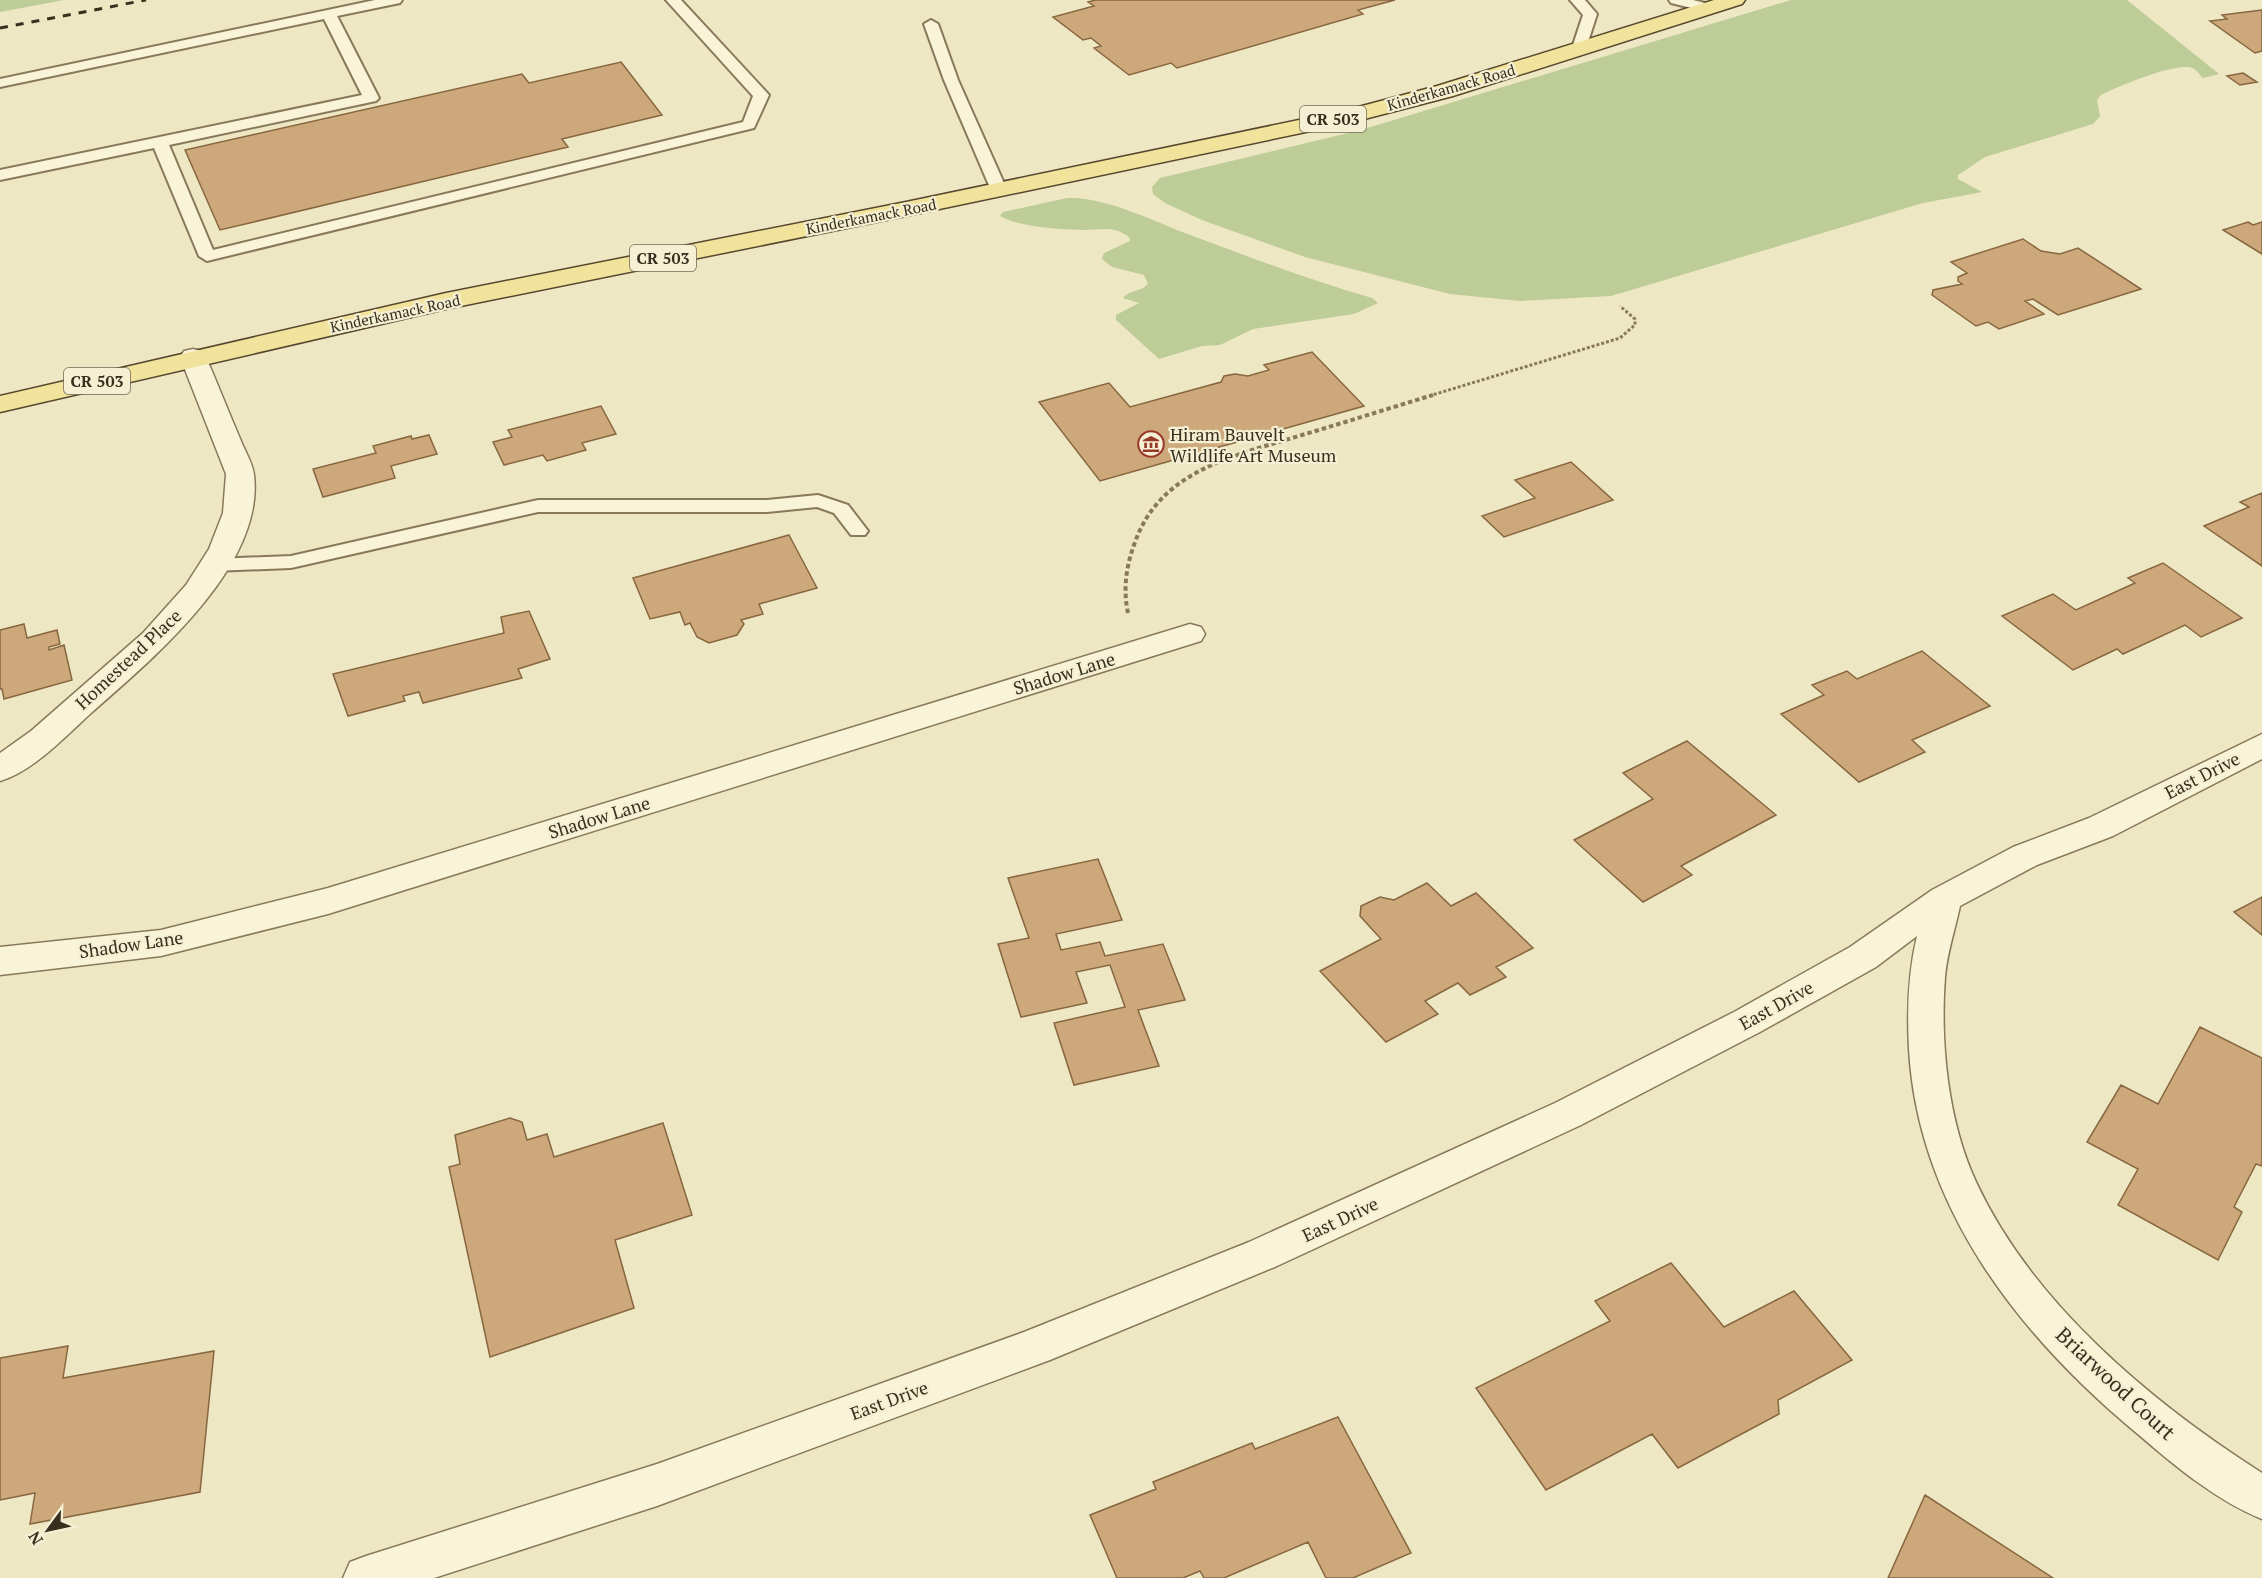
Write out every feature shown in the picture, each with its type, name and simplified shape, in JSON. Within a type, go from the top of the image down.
[{"type":"main road","name":"Kinderkamack Road","points":[[0,404],[193,357],[446,301],[999,190],[1349,116],[1445,91],[1735,0]]},
{"type":"street","name":"Homestead Place","points":[[0,770],[42,739],[154,640],[197,592],[224,549],[237,513],[240,474],[193,357]]},
{"type":"street","name":"Shadow Lane","points":[[0,961],[161,944],[328,901],[1190,634]]},
{"type":"street","name":"East Drive","points":[[366,1578],[657,1485],[1035,1347],[1263,1254],[1568,1114],[1747,1022],[1863,957],[1944,899],[2025,856],[2101,827],[2262,745]]},
{"type":"street","name":"Briarwood Court","points":[[1944,899],[1927,978],[1927,1057],[1943,1143],[1959,1188],[2005,1265],[2066,1342],[2155,1424],[2230,1479],[2262,1498]]},
{"type":"lane","points":[[0,84],[395,0]]},
{"type":"lane","points":[[160,142],[207,256],[749,125],[761,95],[673,0]]},
{"type":"lane","points":[[1577,0],[1590,14],[1579,48]]},
{"type":"lane","points":[[1676,0],[1708,8]]},
{"type":"lane","points":[[0,175],[371,98],[329,14]]},
{"type":"lane","points":[[932,24],[951,80],[999,190]]},
{"type":"lane","points":[[214,565],[291,562],[538,506],[767,506],[818,501],[842,509],[858,531]]},
{"type":"path","points":[[1146,648],[1138,638],[1127,612],[1125,595],[1127,568],[1141,523],[1156,500],[1172,486],[1220,460],[1620,338],[1629,333],[1635,325],[1635,319],[1620,306]]},
{"type":"green space","points":[[0,0],[64,0],[0,12]]},
{"type":"green space","points":[[1791,0],[2127,0],[2219,74],[2203,78],[2192,68],[2184,67],[2146,76],[2101,95],[2097,100],[2100,116],[2093,124],[1985,157],[1958,175],[1958,179],[1982,192],[1923,203],[1611,296],[1521,301],[1450,294],[1305,257],[1202,220],[1165,203],[1153,194],[1152,187],[1160,178],[1361,130]]},
{"type":"green space","points":[[1067,198],[1096,201],[1127,210],[1278,267],[1372,298],[1378,303],[1354,314],[1253,329],[1220,345],[1202,346],[1159,359],[1116,320],[1116,315],[1139,303],[1123,298],[1148,284],[1144,275],[1112,267],[1102,259],[1104,253],[1130,241],[1129,237],[1107,229],[1074,230],[1040,227],[1018,223],[1000,216],[1003,212]]},
{"type":"building","points":[[1095,0],[1395,0],[1358,10],[1363,14],[1177,68],[1171,63],[1129,75],[1094,48],[1101,46],[1091,38],[1083,40],[1053,17],[1094,6],[1088,2]]},
{"type":"building","points":[[2262,10],[2262,51],[2255,53],[2210,21],[2227,19],[2222,15]]},
{"type":"building","points":[[621,62],[662,115],[562,139],[568,147],[220,230],[185,150],[522,74],[529,83]]},
{"type":"building","points":[[2243,73],[2257,82],[2240,85],[2227,76]]},
{"type":"building","points":[[2248,222],[2253,225],[2262,222],[2262,254],[2223,230]]},
{"type":"building","points":[[2023,239],[2041,251],[2060,254],[2078,248],[2141,289],[2058,315],[2033,299],[2025,301],[2044,314],[1999,329],[1988,322],[1976,326],[1932,295],[1933,290],[1962,284],[1958,281],[1958,277],[1967,273],[1951,262]]},
{"type":"building","name":"Hiram Bauvelt Wildlife Art Museum","points":[[1312,352],[1364,406],[1100,481],[1039,402],[1109,383],[1130,407],[1221,382],[1224,376],[1235,374],[1248,376],[1269,370],[1264,365]]},
{"type":"building","points":[[601,406],[616,434],[582,443],[586,450],[547,461],[543,455],[504,465],[493,442],[512,437],[508,430]]},
{"type":"building","points":[[429,435],[437,454],[391,466],[395,478],[323,497],[313,469],[376,453],[373,446],[411,436],[412,439]]},
{"type":"building","points":[[1571,462],[1613,500],[1504,537],[1482,516],[1535,498],[1515,480]]},
{"type":"building","points":[[2262,493],[2262,566],[2204,526],[2249,507],[2240,502]]},
{"type":"building","points":[[789,535],[817,588],[759,604],[763,614],[741,620],[744,624],[737,635],[709,643],[697,637],[690,623],[685,625],[680,612],[650,619],[633,578]]},
{"type":"building","points":[[2163,563],[2242,618],[2201,637],[2185,625],[2123,654],[2117,649],[2073,670],[2002,616],[2053,594],[2076,610],[2135,583],[2128,578]]},
{"type":"building","points":[[529,611],[550,659],[518,669],[522,678],[423,703],[419,692],[403,696],[405,701],[348,716],[333,674],[504,633],[501,617]]},
{"type":"building","points":[[24,624],[27,638],[57,630],[60,644],[49,647],[49,650],[64,645],[72,680],[4,699],[2,689],[0,689],[0,630]]},
{"type":"building","points":[[1922,651],[1990,706],[1912,740],[1925,752],[1859,782],[1781,714],[1824,695],[1812,685],[1847,671],[1857,679]]},
{"type":"building","points":[[1687,741],[1776,815],[1681,866],[1692,875],[1643,902],[1574,840],[1653,799],[1623,773]]},
{"type":"building","points":[[1098,859],[1122,920],[1056,934],[1061,950],[1100,942],[1105,956],[1163,944],[1185,1000],[1138,1010],[1159,1066],[1074,1085],[1054,1023],[1125,1007],[1110,965],[1076,972],[1087,1003],[1021,1017],[998,944],[1029,938],[1008,878]]},
{"type":"building","points":[[1427,883],[1451,906],[1476,893],[1533,948],[1496,967],[1506,977],[1470,995],[1458,983],[1425,1001],[1438,1014],[1386,1042],[1320,971],[1381,939],[1360,916],[1361,906],[1380,897],[1394,900]]},
{"type":"building","points":[[2262,897],[2262,935],[2234,912]]},
{"type":"building","points":[[2200,1027],[2262,1058],[2262,1166],[2256,1164],[2234,1207],[2242,1212],[2218,1260],[2118,1205],[2138,1169],[2087,1142],[2121,1085],[2158,1104]]},
{"type":"building","points":[[510,1118],[522,1122],[527,1140],[547,1134],[554,1157],[663,1123],[692,1215],[615,1240],[634,1308],[490,1357],[449,1167],[460,1164],[455,1135]]},
{"type":"building","points":[[1671,1263],[1724,1327],[1794,1291],[1852,1360],[1778,1400],[1779,1414],[1678,1468],[1652,1434],[1546,1490],[1476,1388],[1610,1321],[1595,1301]]},
{"type":"building","points":[[68,1346],[63,1378],[214,1351],[200,1492],[30,1524],[35,1493],[0,1500],[0,1358]]},
{"type":"building","points":[[1338,1417],[1411,1553],[1353,1578],[1326,1578],[1308,1542],[1224,1578],[1204,1578],[1200,1571],[1183,1578],[1117,1578],[1090,1515],[1156,1489],[1153,1482],[1252,1443],[1255,1449]]},
{"type":"building","points":[[1925,1495],[2053,1578],[1888,1578]]},
{"type":"railway","points":[[0,28],[146,0]]},
{"type":"place","name":"Hiram Bauvelt Wildlife Art Museum","points":[[1151,444]]}]
